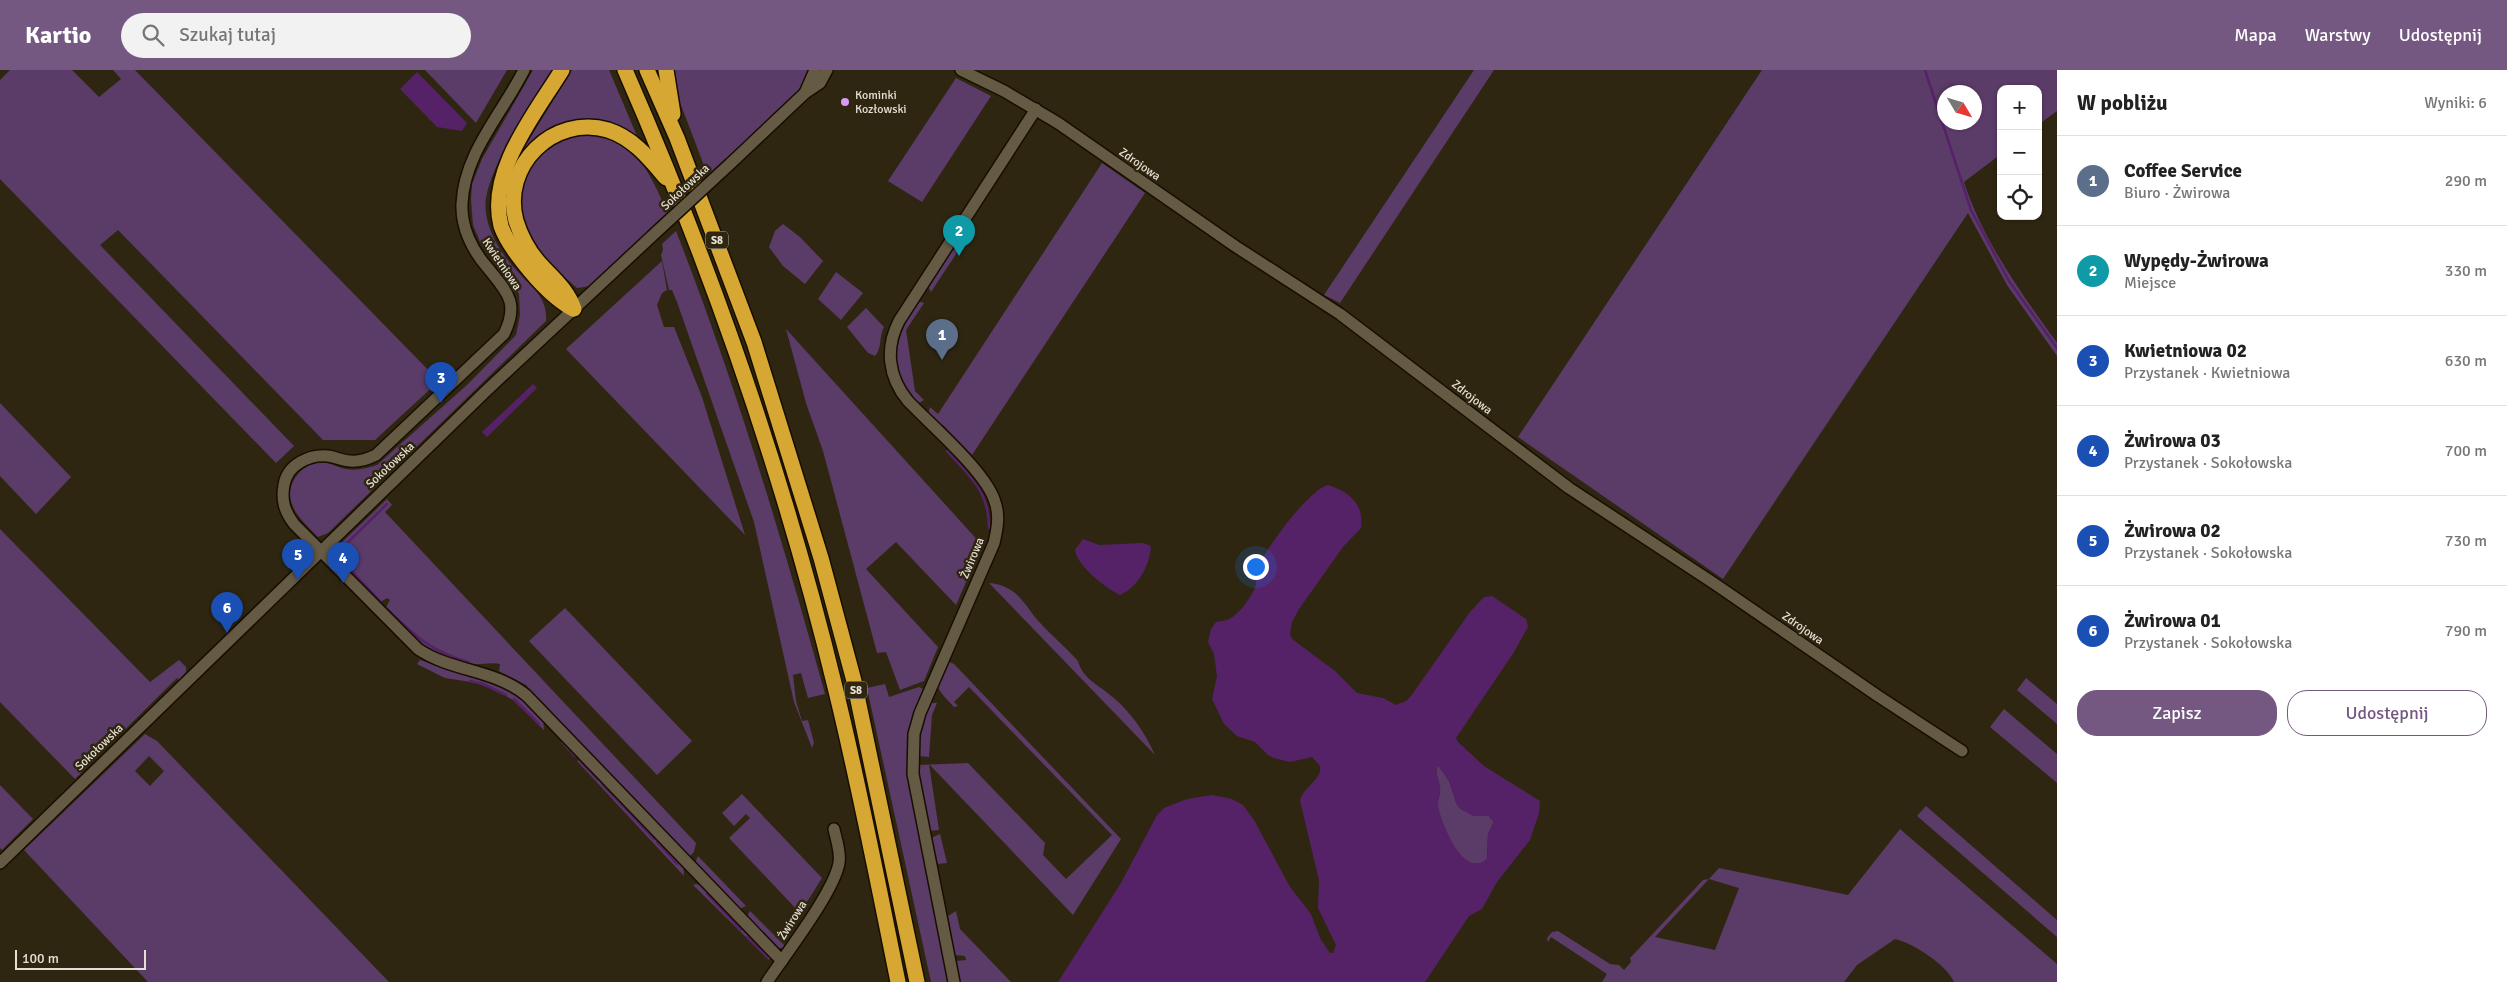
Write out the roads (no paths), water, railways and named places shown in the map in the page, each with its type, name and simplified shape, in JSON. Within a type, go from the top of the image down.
[{"type":"highway","points":[[562,70],[510,157],[501,183],[498,206],[502,228],[516,253],[534,276],[563,303],[574,309]]},
{"type":"highway","name":"S8","points":[[626,70],[676,189],[726,321],[770,457],[804,571],[835,686],[872,849],[898,982]]},
{"type":"highway","name":"S8","points":[[647,70],[677,138],[754,342],[822,558],[854,680],[917,982]]},
{"type":"highway","points":[[666,70],[677,138]]},
{"type":"highway","points":[[574,309],[570,296],[542,266],[526,245],[516,220],[513,197],[517,179],[529,156],[543,142],[566,129],[588,126],[608,130],[630,140],[676,189]]},
{"type":"street","name":"Kwietniowa","points":[[524,70],[470,165],[462,205],[466,230],[472,245],[509,294],[512,303],[509,325],[504,334],[490,348],[376,454],[368,459],[350,462],[325,456],[314,456],[304,459],[293,468],[284,481],[282,494],[285,510],[294,524],[418,650],[440,662],[496,677],[527,696],[782,962]]},
{"type":"street","name":"Sokołowska","points":[[805,93],[815,70]]},
{"type":"street","name":"Sokołowska","points":[[0,863],[321,550],[574,309],[805,93],[820,82],[827,70]]},
{"type":"street","name":"Zdrojowa","points":[[961,70],[1036,110],[1234,246],[1368,334],[1576,493],[1715,584],[1962,751]]},
{"type":"street","name":"Żwirowa","points":[[954,982],[913,774],[914,734],[920,713],[994,544],[998,515],[995,501],[984,480],[903,395],[895,381],[890,359],[892,336],[899,321],[1036,110]]},
{"type":"street","name":"Żwirowa","points":[[767,982],[782,962],[837,870],[840,858],[834,829]]},
{"type":"waterway","points":[[1925,70],[1971,210],[2009,281],[2057,348]]},
{"type":"waterway","points":[[947,451],[977,485],[982,494],[986,504],[989,528]]},
{"type":"waterway","points":[[380,601],[348,567],[341,549],[387,504]]},
{"type":"waterway","points":[[386,608],[423,641],[443,653],[468,662]]},
{"type":"waterway","points":[[470,681],[483,684],[506,695]]},
{"type":"waterway","points":[[514,699],[539,724]]},
{"type":"waterway","points":[[562,742],[575,756]]},
{"type":"waterway","points":[[581,762],[598,780]]},
{"type":"waterway","points":[[602,784],[654,839]]},
{"type":"waterway","points":[[657,842],[677,864]]},
{"type":"waterway","points":[[707,894],[741,930]]},
{"type":"waterway","points":[[747,937],[767,957]]},
{"type":"place","name":"Kominki Kozłowski","points":[[845,102]]},
{"type":"place","name":"Wypędy-Żwirowa","points":[[959,256]]},
{"type":"place","name":"Coffee Service","points":[[942,360]]},
{"type":"place","name":"Kwietniowa 02","points":[[441,403]]},
{"type":"place","name":"Żwirowa 02","points":[[298,580]]},
{"type":"place","name":"Żwirowa 03","points":[[343,583]]},
{"type":"place","name":"Żwirowa 01","points":[[227,633]]}]
